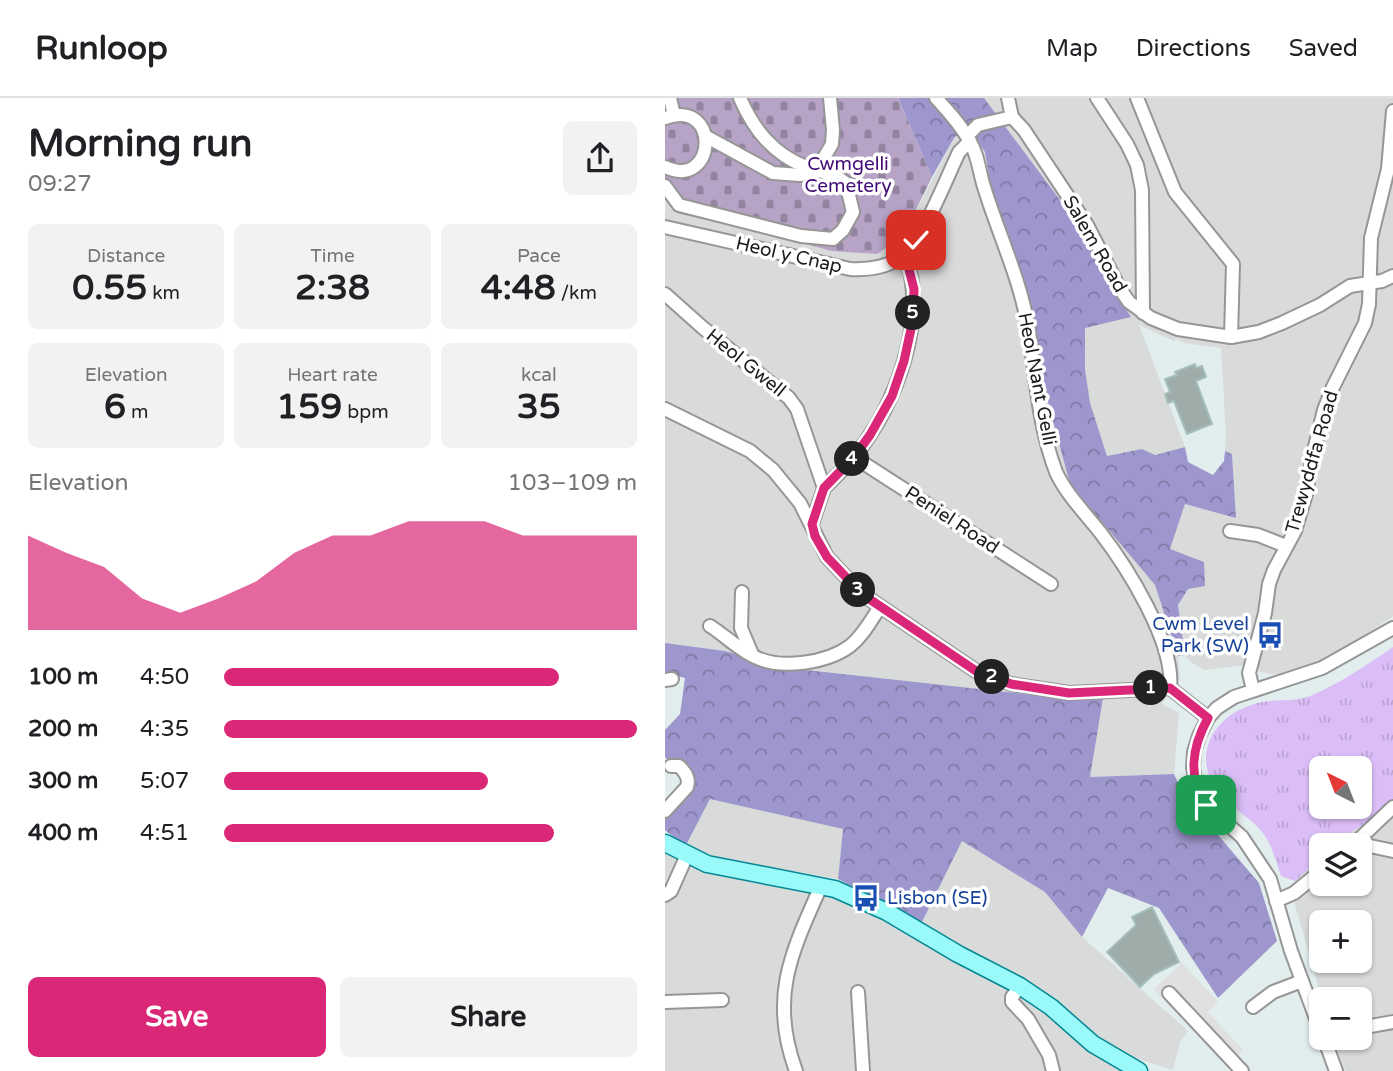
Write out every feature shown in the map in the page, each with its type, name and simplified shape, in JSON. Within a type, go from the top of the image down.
[{"type":"main road","points":[[665,843],[707,864],[821,886],[887,912],[958,954],[1020,986],[1051,1007],[1093,1044],[1139,1071]]},
{"type":"street","points":[[665,167],[681,170],[698,163],[707,147],[706,137],[698,122],[683,114],[670,116],[670,98]]},
{"type":"street","points":[[665,186],[679,205],[801,236],[832,239],[843,230],[853,212],[846,183],[833,174],[794,162],[769,145],[753,126],[740,98]]},
{"type":"street","points":[[706,137],[773,173],[800,175],[819,166],[832,144],[830,98]]},
{"type":"street","name":"Heol Nant Gelli","points":[[936,98],[968,138],[978,158],[984,188],[1028,324],[1036,394],[1057,472],[1065,488],[1102,534],[1151,614],[1172,676],[1170,688]]},
{"type":"street","points":[[812,524],[824,488],[854,457],[892,396],[904,361],[913,320],[914,289],[905,254],[916,240],[960,152],[978,125],[1012,119],[1008,98]]},
{"type":"street","points":[[1097,98],[1127,144],[1137,165],[1142,190],[1143,313]]},
{"type":"street","points":[[1137,98],[1175,191],[1233,264],[1231,337]]},
{"type":"street","name":"Trewyddfa Road","points":[[1253,690],[1249,673],[1273,570],[1295,531],[1324,410],[1365,323],[1369,304],[1371,238],[1388,169],[1393,111]]},
{"type":"street","name":"Salem Road","points":[[1012,119],[1087,226],[1129,302],[1151,318],[1178,329],[1231,337],[1259,332],[1282,323],[1320,306],[1350,286],[1382,281],[1393,276]]},
{"type":"street","name":"Heol y Cnap","points":[[665,227],[850,269],[880,267],[905,254]]},
{"type":"street","name":"Heol Gwell","points":[[665,294],[789,398],[797,409],[824,488]]},
{"type":"street","points":[[665,409],[750,451],[773,470],[800,503],[827,557],[862,594],[976,671],[1011,684],[1069,693],[1170,688],[1208,718]]},
{"type":"street","name":"Peniel Road","points":[[854,457],[1051,584]]},
{"type":"street","points":[[1230,531],[1258,535],[1286,546]]},
{"type":"street","points":[[743,592],[741,628],[754,657]]},
{"type":"street","points":[[710,626],[754,657],[778,664],[830,656],[849,647],[861,636],[880,607]]},
{"type":"street","points":[[1309,1000],[1270,879],[1253,850],[1206,805],[1197,792],[1193,767],[1194,752],[1208,718],[1234,697],[1322,668],[1393,628]]},
{"type":"street","points":[[665,811],[689,783],[684,771],[678,766],[671,766]]},
{"type":"street","points":[[1366,833],[1393,807]]},
{"type":"street","points":[[1372,847],[1393,851]]},
{"type":"street","points":[[665,895],[671,891],[687,855]]},
{"type":"street","points":[[1276,901],[1294,893],[1309,881]]},
{"type":"street","points":[[796,1071],[786,1044],[782,1012],[785,982],[821,886]]},
{"type":"street","points":[[1253,1007],[1273,992],[1302,981]]},
{"type":"street","points":[[1020,986],[1012,997],[1012,1002],[1028,1019],[1049,1055],[1053,1071]]},
{"type":"street","points":[[857,992],[863,1071]]},
{"type":"street","points":[[1169,993],[1242,1071]]},
{"type":"street","points":[[665,1002],[722,1000]]},
{"type":"street","points":[[1372,1026],[1393,1022]]},
{"type":"street","points":[[1328,1050],[1336,1071]]},
{"type":"shaded area","points":[[984,98],[1393,98],[1393,616],[1343,650],[1291,673],[1279,675],[1260,672],[1256,664],[1204,670],[1185,655],[1178,605],[1188,589],[1205,585],[1169,550],[1185,504],[1236,517],[1232,454],[1225,451],[1221,348],[1184,343],[1176,339],[1174,341],[1139,325],[1185,447],[1155,455],[1142,449],[1107,456],[1090,404],[1085,369],[1085,327],[1131,316],[1060,201]]},
{"type":"shaded area","points":[[967,127],[986,152],[992,194],[1070,484],[1155,585],[1178,656],[1180,678],[1162,704],[1179,713],[1174,774],[1090,777],[1102,698],[1034,695],[788,668],[725,651],[665,643],[665,194],[903,236],[954,138]]},
{"type":"shaded area","points":[[710,799],[843,829],[838,879],[711,857],[685,847]]},
{"type":"shaded area","points":[[1393,802],[1393,1071],[1345,1071],[1337,1050],[1372,1050],[1372,987],[1319,987],[1315,973],[1372,973],[1372,910],[1309,910],[1309,954],[1295,905],[1295,881],[1309,869],[1309,896],[1372,896],[1372,833],[1350,833],[1368,824]]},
{"type":"shaded area","points":[[962,841],[1046,892],[1082,937],[1188,1031],[1180,1042],[1173,1070],[1125,1055],[1029,985],[922,922]]},
{"type":"shaded area","points":[[665,851],[693,867],[830,895],[874,914],[1034,1005],[1063,1028],[1131,1071],[665,1071]]},
{"type":"shaded area","points":[[1182,963],[1218,1002],[1208,1012],[1243,1050],[1226,1066],[1154,989]]},
{"type":"green space","name":"Cwmgelli Cemetery","points":[[665,98],[898,98],[932,177],[903,236],[877,254],[831,251],[766,232],[680,214],[665,194]]},
{"type":"green space","points":[[898,98],[984,98],[1060,200],[1131,317],[1085,328],[1085,369],[1090,403],[1107,456],[1142,449],[1155,455],[1185,447],[1188,462],[1213,475],[1224,461],[1225,451],[1232,454],[1236,518],[1185,504],[1170,549],[1204,562],[1205,586],[1188,589],[1178,605],[1185,655],[1178,656],[1155,585],[1070,484],[992,194],[985,152],[967,127],[954,138],[932,177]]},
{"type":"green space","points":[[665,643],[725,651],[788,668],[1034,695],[1103,698],[1090,777],[1174,774],[1183,794],[1259,883],[1277,941],[1218,998],[1159,908],[1108,888],[1082,937],[1045,892],[962,841],[922,922],[838,879],[843,829],[710,799],[685,847],[665,830],[665,813],[690,788],[665,757],[665,730],[680,714],[685,678],[665,673]]},
{"type":"green space","points":[[1393,647],[1393,802],[1368,824],[1350,833],[1309,833],[1309,869],[1295,881],[1281,876],[1262,832],[1226,801],[1214,786],[1206,764],[1207,751],[1217,728],[1237,711],[1262,702],[1310,696],[1342,680]]},
{"type":"building","points":[[1195,364],[1196,368],[1202,366],[1206,377],[1196,381],[1212,424],[1187,434],[1174,401],[1168,403],[1165,394],[1170,392],[1165,379]]},
{"type":"building","points":[[1152,907],[1179,962],[1154,974],[1140,987],[1107,952],[1136,925],[1132,917]]},
{"type":"place","name":"Cwm Level Park (SW)","points":[[1270,635]]},
{"type":"place","name":"Lisbon (SE)","points":[[866,898]]},
{"type":"route","points":[[916,240],[905,254],[914,289],[913,320],[904,361],[892,396],[870,435],[854,457],[824,488],[812,524],[815,536],[827,557],[862,594],[976,671],[1011,684],[1069,693],[1170,688],[1208,718],[1194,752],[1193,767],[1197,792],[1206,805]]}]
